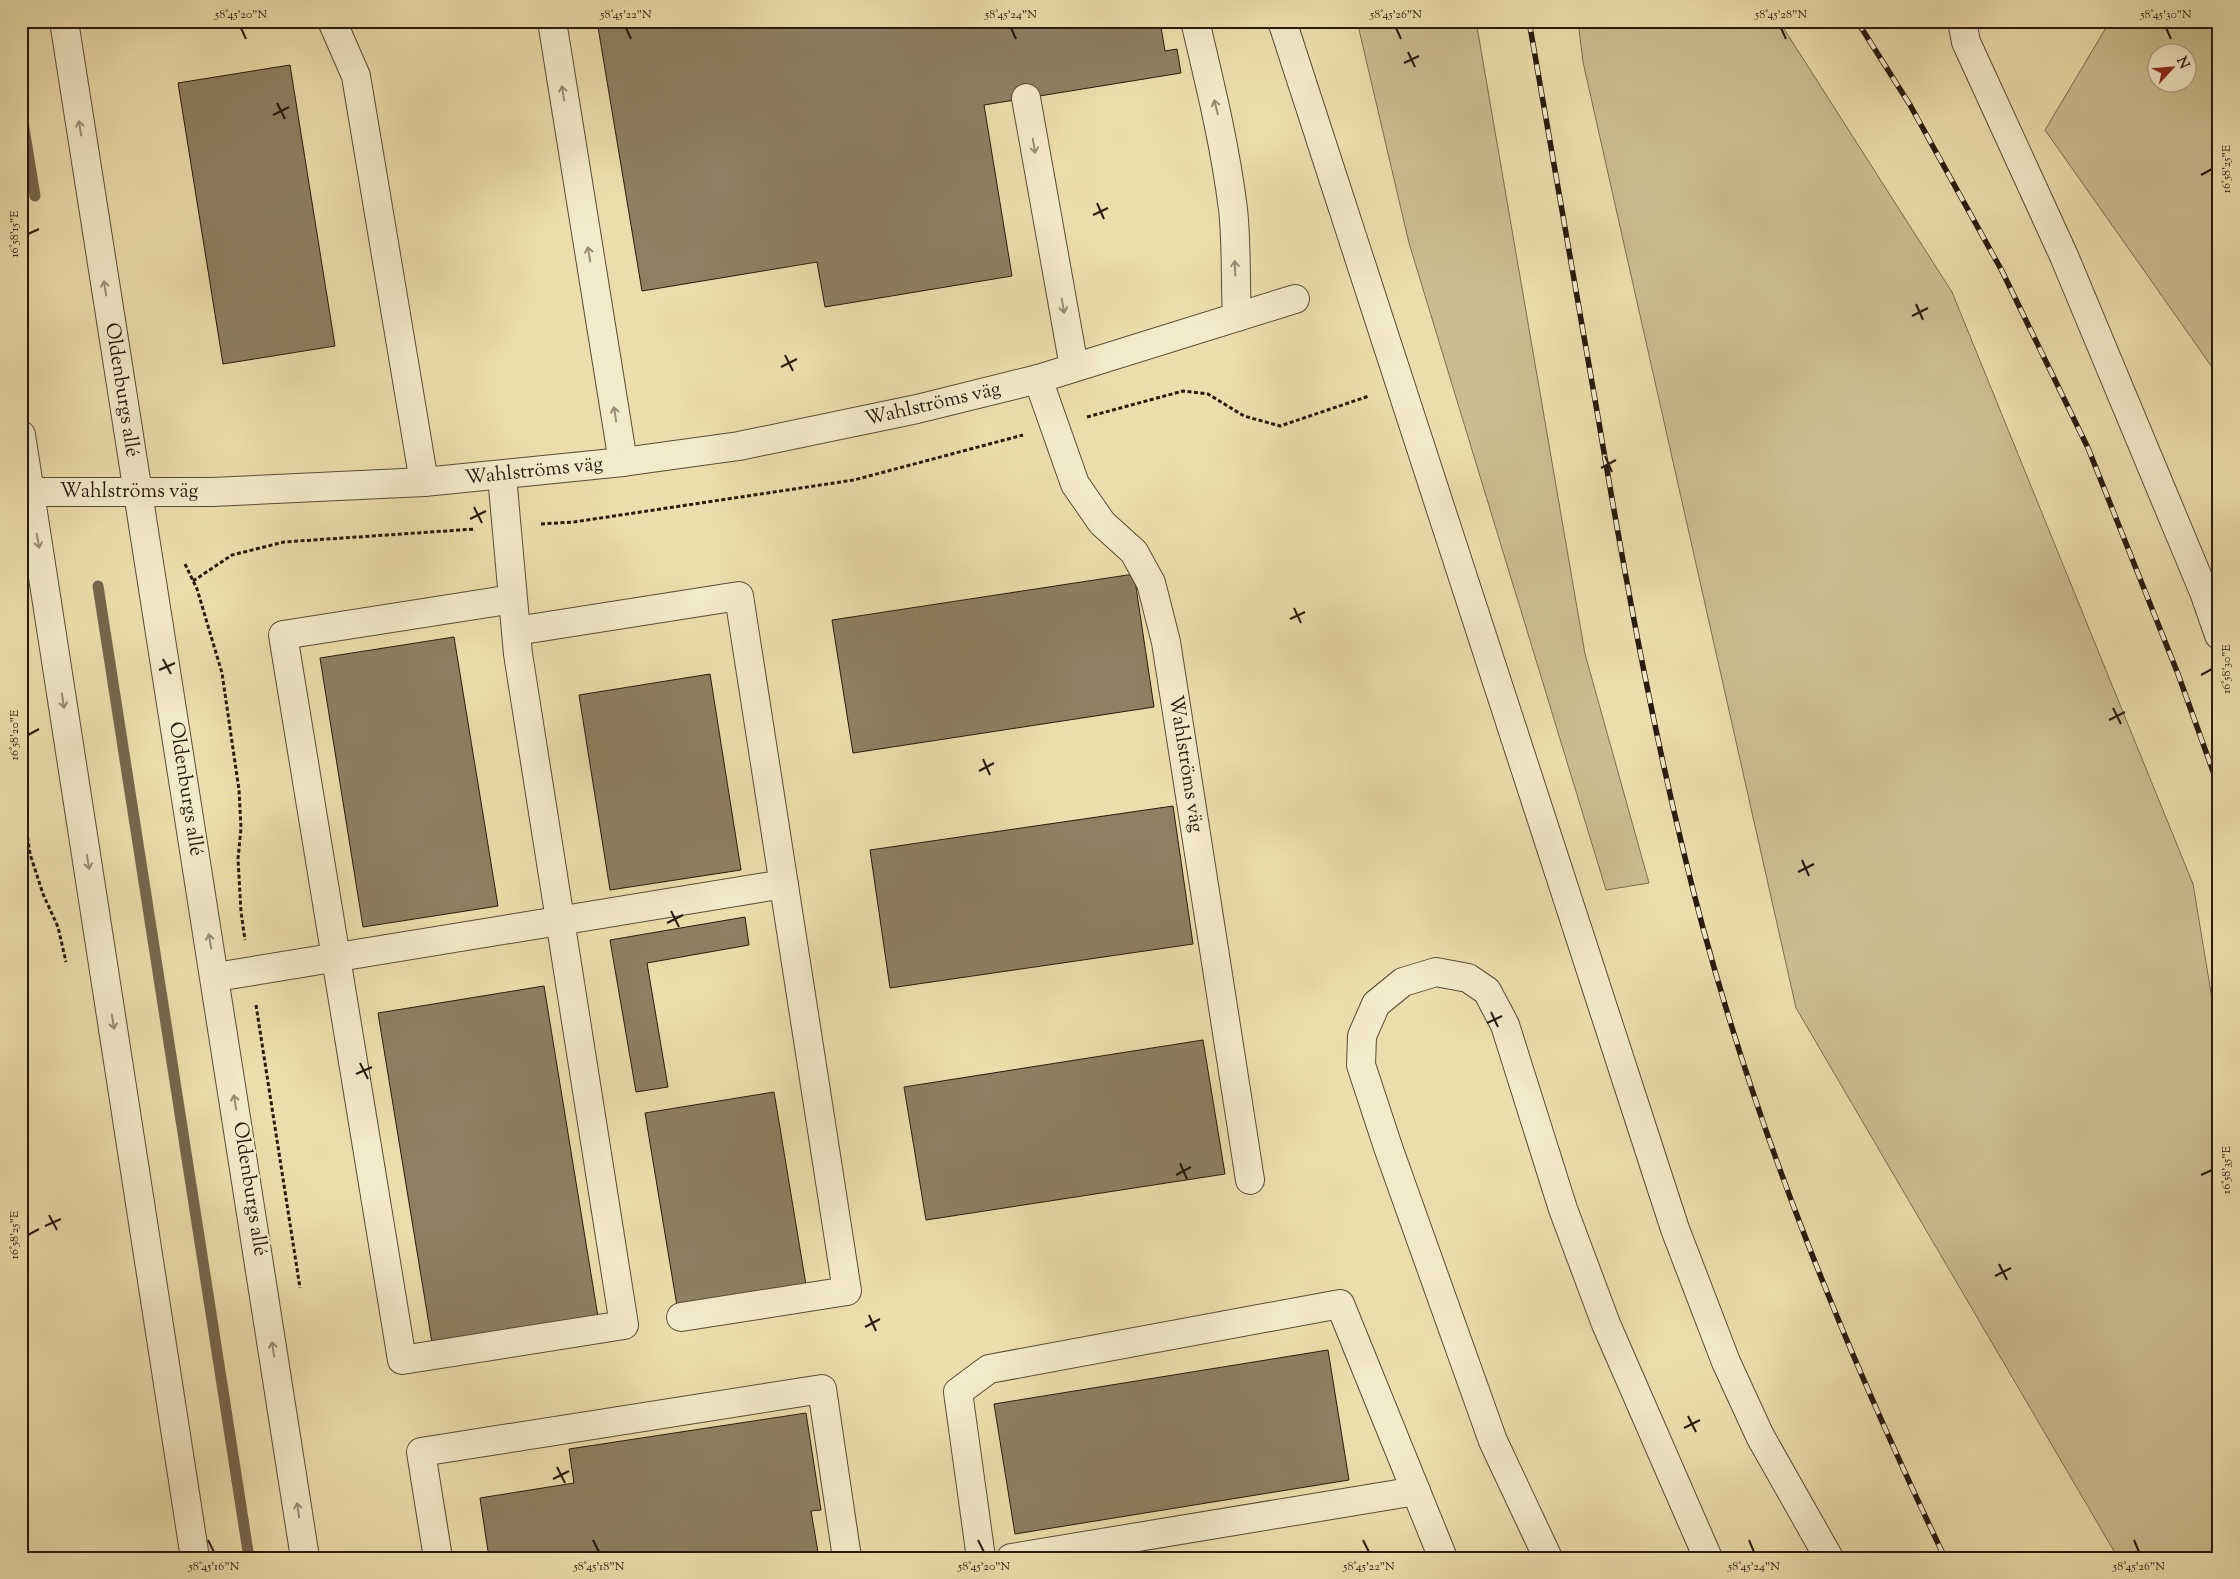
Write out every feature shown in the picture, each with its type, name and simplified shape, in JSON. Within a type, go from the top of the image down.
[{"type":"street","name":"Oldenburgs allé","points":[[64,21],[137,492],[216,977],[305,1558]]},
{"type":"street","points":[[332,21],[356,76],[424,482]]},
{"type":"street","points":[[552,21],[623,462]]},
{"type":"street","points":[[1195,21],[1221,128],[1230,193],[1237,317]]},
{"type":"street","points":[[1282,21],[1674,1229],[1726,1362],[1760,1436],[1829,1558]]},
{"type":"street","points":[[1962,21],[1966,42],[2064,256],[2204,592],[2219,635]]},
{"type":"street","points":[[1026,98],[1074,367]]},
{"type":"street","name":"Wahlströms väg","points":[[26,492],[212,492],[424,482],[502,476],[739,446],[825,430],[1038,379],[1295,299]]},
{"type":"street","name":"Wahlströms väg","points":[[1038,379],[1075,484],[1102,523],[1134,552],[1152,583],[1166,642],[1250,1180]]},
{"type":"street","points":[[21,435],[26,492],[195,1558]]},
{"type":"street","points":[[502,476],[518,654],[624,1326],[402,1360],[283,635],[513,599]]},
{"type":"street","points":[[516,630],[739,596],[847,1291],[681,1317]]},
{"type":"street","points":[[216,977],[784,884]]},
{"type":"street","points":[[1548,1558],[1492,1441],[1389,1150],[1361,1065],[1362,1036],[1376,1004],[1403,982],[1436,972],[1468,978],[1487,991],[1505,1025],[1563,1210],[1606,1324],[1708,1558]]},
{"type":"street","points":[[981,1558],[958,1392],[989,1369],[1340,1304],[1442,1558]]},
{"type":"street","points":[[438,1558],[421,1452],[822,1389],[847,1558]]},
{"type":"street","points":[[1011,1558],[1416,1491]]},
{"type":"path","points":[[193,581],[232,555],[284,542],[574,522],[854,480],[1183,391],[1208,394],[1244,416],[1280,426],[1400,386]]},
{"type":"path","points":[[182,558],[193,581],[222,673],[238,780],[242,828],[238,859],[241,912],[300,1294]]},
{"type":"path","points":[[21,792],[30,854],[43,894],[58,927],[68,970]]},
{"type":"shaded area","points":[[1357,21],[1476,21],[1585,654],[1649,883],[1606,890],[1409,243]]},
{"type":"shaded area","points":[[1578,21],[1779,21],[1952,292],[2193,884],[2219,1041],[2219,1558],[2118,1558],[1796,1008],[1583,62]]},
{"type":"shaded area","points":[[2110,21],[2219,21],[2219,377],[2045,130]]},
{"type":"building","points":[[597,21],[1160,21],[1165,51],[1177,49],[1181,73],[984,105],[1012,276],[825,307],[817,262],[642,291]]},
{"type":"building","points":[[290,65],[335,346],[223,364],[178,83]]},
{"type":"building","points":[[1134,574],[1154,707],[853,753],[832,620]]},
{"type":"building","points":[[454,637],[498,906],[363,927],[320,658]]},
{"type":"building","points":[[710,674],[741,870],[610,890],[579,695]]},
{"type":"building","points":[[1173,806],[1193,944],[890,988],[870,850]]},
{"type":"building","points":[[745,917],[749,945],[647,963],[668,1087],[636,1092],[610,940]]},
{"type":"building","points":[[544,986],[598,1317],[432,1343],[378,1013]]},
{"type":"building","points":[[1203,1040],[1225,1174],[926,1220],[904,1087]]},
{"type":"building","points":[[774,1092],[806,1285],[677,1306],[645,1113]]},
{"type":"building","points":[[1328,1350],[1349,1480],[1015,1534],[994,1404]]},
{"type":"building","points":[[806,1413],[821,1510],[811,1511],[819,1558],[489,1558],[480,1498],[574,1483],[569,1449]]},
{"type":"waterway","points":[[21,110],[35,196]]},
{"type":"waterway","points":[[98,586],[249,1558]]},
{"type":"railway","points":[[1529,21],[1644,674],[1703,928],[1752,1090],[1810,1249],[1875,1405],[1945,1558]]},
{"type":"railway","points":[[1857,21],[1910,105],[2002,271],[2088,448],[2178,674],[2219,788]]}]
